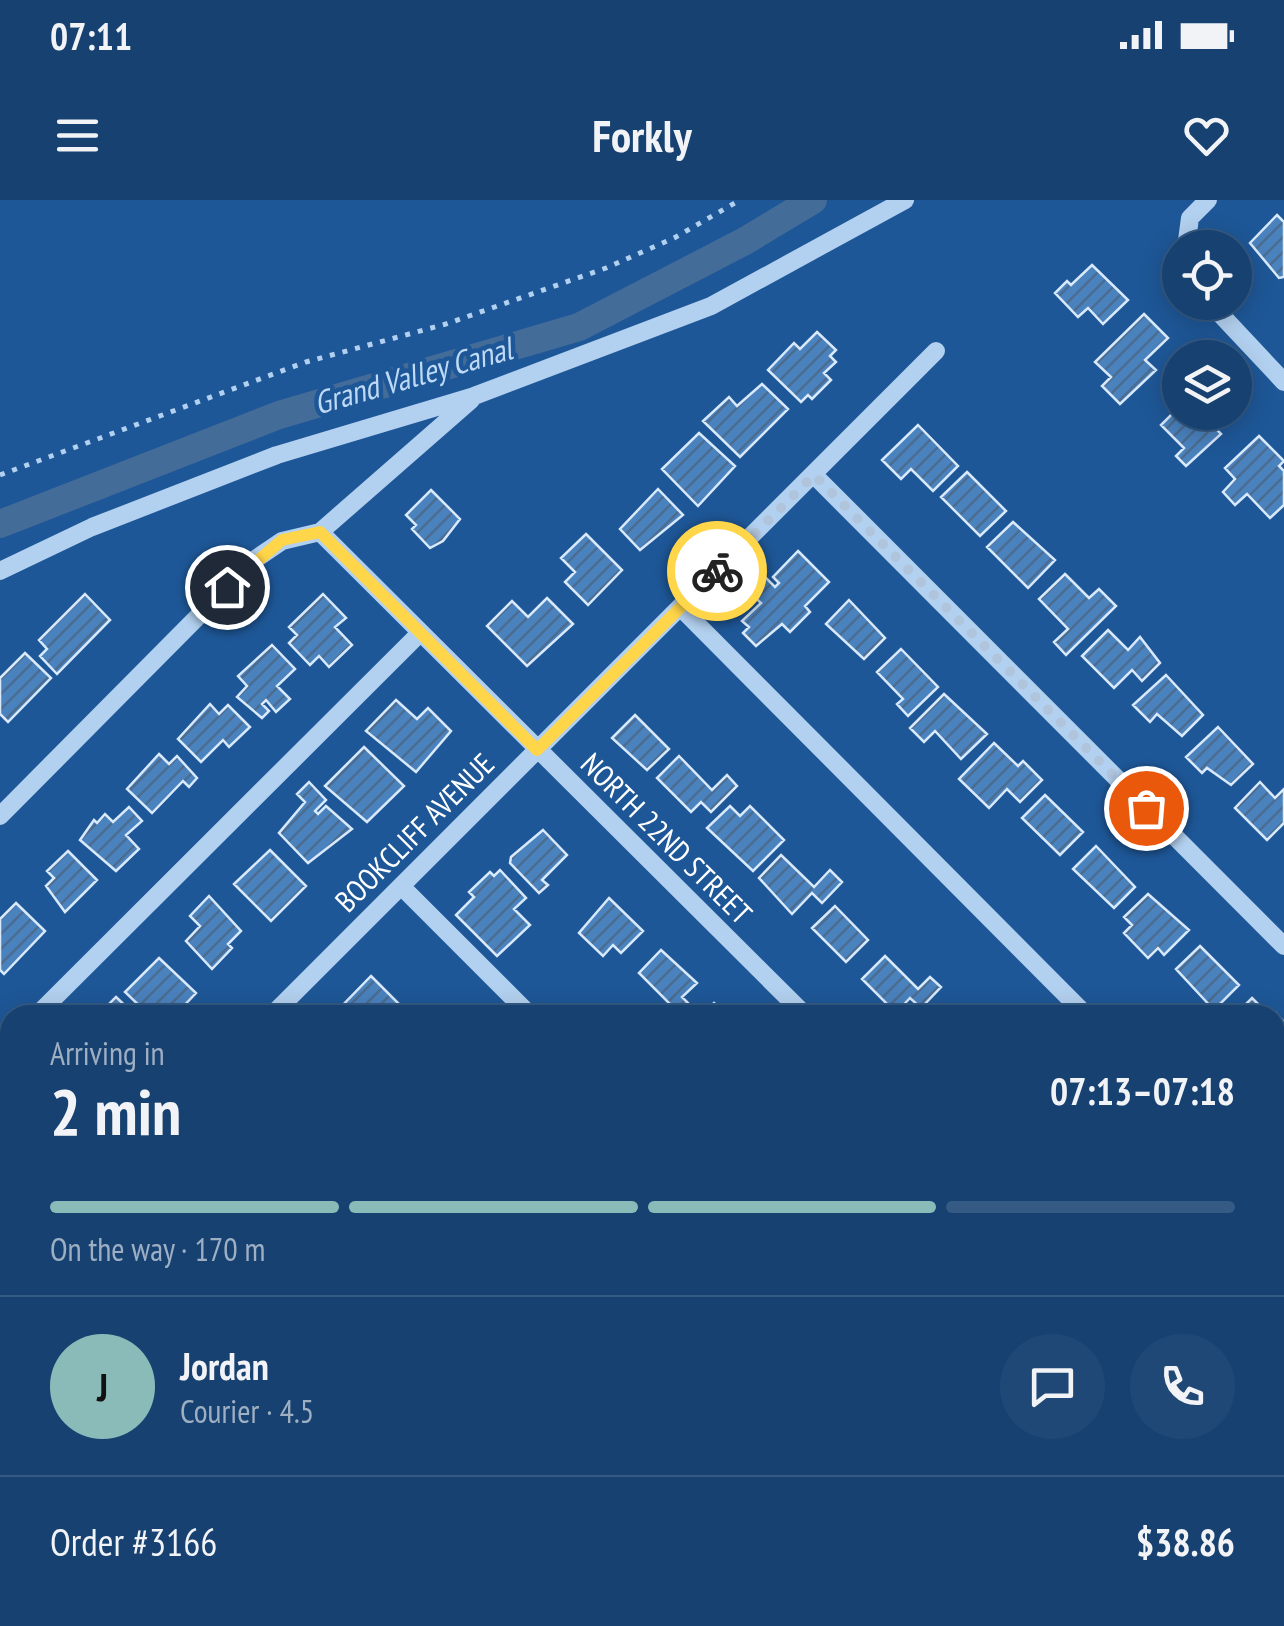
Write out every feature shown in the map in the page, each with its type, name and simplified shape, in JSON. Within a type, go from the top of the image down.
[{"type":"street","points":[[0,571],[92,527],[277,454],[474,396],[710,306],[905,200]]},
{"type":"street","points":[[1188,230],[1190,218],[1208,200]]},
{"type":"street","points":[[1225,320],[1284,382]]},
{"type":"street","name":"BOOKCLIFF AVENUE","points":[[282,1005],[936,351]]},
{"type":"street","points":[[0,816],[254,560],[282,540],[320,532],[474,396]]},
{"type":"street","points":[[814,475],[1284,946]]},
{"type":"street","name":"NORTH 22ND STREET","points":[[320,532],[795,1005]]},
{"type":"street","points":[[680,608],[1076,1005]]},
{"type":"street","points":[[46,1005],[420,634]]},
{"type":"street","points":[[401,886],[520,1005]]},
{"type":"path","points":[[0,474],[270,374],[446,324],[606,268],[674,238],[740,200]]},
{"type":"building","points":[[1277,215],[1284,222],[1284,277],[1279,278],[1252,241]]},
{"type":"building","points":[[1092,265],[1128,300],[1103,324],[1088,308],[1078,317],[1055,293],[1067,281],[1071,285]]},
{"type":"building","points":[[1144,314],[1168,338],[1145,360],[1156,370],[1120,404],[1102,386],[1111,377],[1095,362]]},
{"type":"building","points":[[817,332],[836,350],[830,356],[836,362],[824,373],[831,380],[812,399],[808,395],[801,402],[768,370],[794,343],[800,349]]},
{"type":"building","points":[[762,384],[788,409],[740,457],[703,421],[729,397],[737,406]]},
{"type":"building","points":[[918,425],[958,466],[933,491],[911,469],[901,479],[882,460]]},
{"type":"building","points":[[1166,430],[1217,430],[1221,434],[1186,466],[1176,456],[1184,448]]},
{"type":"building","points":[[699,433],[735,466],[698,506],[662,469]]},
{"type":"building","points":[[1259,436],[1284,461],[1279,466],[1284,471],[1284,505],[1270,518],[1247,494],[1235,505],[1223,492],[1235,479],[1225,468]]},
{"type":"building","points":[[967,472],[1006,511],[980,536],[941,497]]},
{"type":"building","points":[[658,489],[683,515],[640,550],[620,529]]},
{"type":"building","points":[[431,490],[460,519],[443,541],[430,548],[412,529],[416,525],[406,515]]},
{"type":"building","points":[[1013,522],[1055,560],[1028,588],[987,547]]},
{"type":"building","points":[[586,534],[622,570],[588,605],[565,582],[575,572],[561,558]]},
{"type":"building","points":[[798,551],[829,582],[805,606],[810,612],[790,632],[782,624],[756,646],[743,633],[749,627],[742,621],[761,603],[743,586],[758,570],[775,587],[779,583],[773,577]]},
{"type":"building","points":[[1065,574],[1089,598],[1099,589],[1116,606],[1066,655],[1054,642],[1068,629],[1039,599]]},
{"type":"building","points":[[85,594],[110,620],[57,674],[40,656],[47,649],[39,640]]},
{"type":"building","points":[[323,594],[346,618],[335,627],[352,645],[329,667],[319,656],[310,665],[289,643],[297,635],[289,627]]},
{"type":"building","points":[[547,598],[573,624],[527,666],[487,626],[512,601],[528,617]]},
{"type":"building","points":[[849,600],[885,638],[864,659],[826,624]]},
{"type":"building","points":[[1108,630],[1128,650],[1140,637],[1160,663],[1142,681],[1132,670],[1114,688],[1082,656]]},
{"type":"building","points":[[272,645],[295,669],[277,686],[290,699],[276,712],[266,700],[262,704],[269,711],[262,718],[237,697],[247,686],[238,676]]},
{"type":"building","points":[[901,649],[938,687],[908,716],[897,704],[903,699],[877,672]]},
{"type":"building","points":[[25,653],[51,678],[8,722],[0,714],[0,678]]},
{"type":"building","points":[[1166,675],[1203,715],[1182,736],[1157,714],[1150,722],[1133,705]]},
{"type":"building","points":[[944,694],[987,734],[961,759],[935,731],[924,742],[910,728]]},
{"type":"building","points":[[396,700],[417,719],[428,708],[451,731],[416,772],[366,731]]},
{"type":"building","points":[[210,704],[219,714],[228,705],[250,727],[229,747],[223,740],[201,762],[178,739]]},
{"type":"building","points":[[635,715],[669,749],[647,770],[612,738]]},
{"type":"building","points":[[1218,727],[1253,764],[1231,785],[1207,768],[1202,773],[1186,757]]},
{"type":"building","points":[[994,743],[1018,766],[1023,761],[1042,780],[1020,802],[1007,789],[989,808],[959,779]]},
{"type":"building","points":[[364,747],[404,786],[367,822],[325,786]]},
{"type":"building","points":[[159,754],[169,764],[177,756],[197,778],[189,787],[183,781],[152,813],[127,789]]},
{"type":"building","points":[[679,756],[712,790],[727,775],[737,786],[711,812],[701,802],[691,812],[657,778]]},
{"type":"building","points":[[309,782],[326,800],[315,811],[318,814],[326,806],[352,829],[308,863],[279,833],[305,802],[297,794]]},
{"type":"building","points":[[1260,782],[1275,798],[1284,789],[1284,823],[1267,840],[1235,808]]},
{"type":"building","points":[[1045,795],[1083,832],[1060,855],[1022,818]]},
{"type":"building","points":[[730,806],[740,816],[750,806],[784,840],[753,871],[707,828]]},
{"type":"building","points":[[129,807],[142,821],[126,835],[139,849],[116,871],[80,840],[94,820],[97,823],[105,814],[113,822]]},
{"type":"building","points":[[543,830],[567,855],[542,880],[548,885],[539,893],[510,863],[511,857]]},
{"type":"building","points":[[1096,846],[1135,887],[1114,908],[1073,869]]},
{"type":"building","points":[[270,850],[306,886],[271,921],[234,884]]},
{"type":"building","points":[[68,851],[97,880],[65,912],[46,886],[54,878],[47,871]]},
{"type":"building","points":[[781,855],[814,887],[830,870],[842,882],[822,903],[812,893],[792,914],[759,878]]},
{"type":"building","points":[[500,870],[526,898],[514,909],[530,925],[497,956],[456,915],[474,897],[469,892],[490,872],[494,876]]},
{"type":"building","points":[[1148,894],[1189,930],[1164,955],[1158,948],[1148,958],[1124,933],[1132,925],[1124,917]]},
{"type":"building","points":[[209,896],[241,931],[228,944],[232,948],[212,969],[186,941],[200,926],[190,916]]},
{"type":"building","points":[[609,898],[643,931],[621,953],[613,945],[603,956],[579,933]]},
{"type":"building","points":[[16,903],[45,931],[4,974],[0,970],[0,919]]},
{"type":"building","points":[[835,906],[868,940],[846,962],[812,928]]},
{"type":"building","points":[[1200,946],[1239,985],[1219,1005],[1209,1005],[1176,969]]},
{"type":"building","points":[[661,950],[697,983],[682,997],[690,1005],[671,1005],[639,973]]},
{"type":"building","points":[[885,956],[918,989],[930,977],[941,987],[924,1005],[910,998],[903,1005],[888,1005],[862,979]]},
{"type":"building","points":[[159,958],[196,993],[185,1005],[139,1005],[125,992]]},
{"type":"building","points":[[371,976],[400,1005],[343,1005]]},
{"type":"building","points":[[116,997],[124,1005],[108,1005]]},
{"type":"waterway","name":"Grand Valley Canal","points":[[0,524],[279,415],[579,327],[745,241],[813,200]]},
{"type":"way so far","points":[[717,571],[814,475],[1146,808]]},
{"type":"route","points":[[227,587],[282,540],[320,532],[537,750],[717,571]]}]
